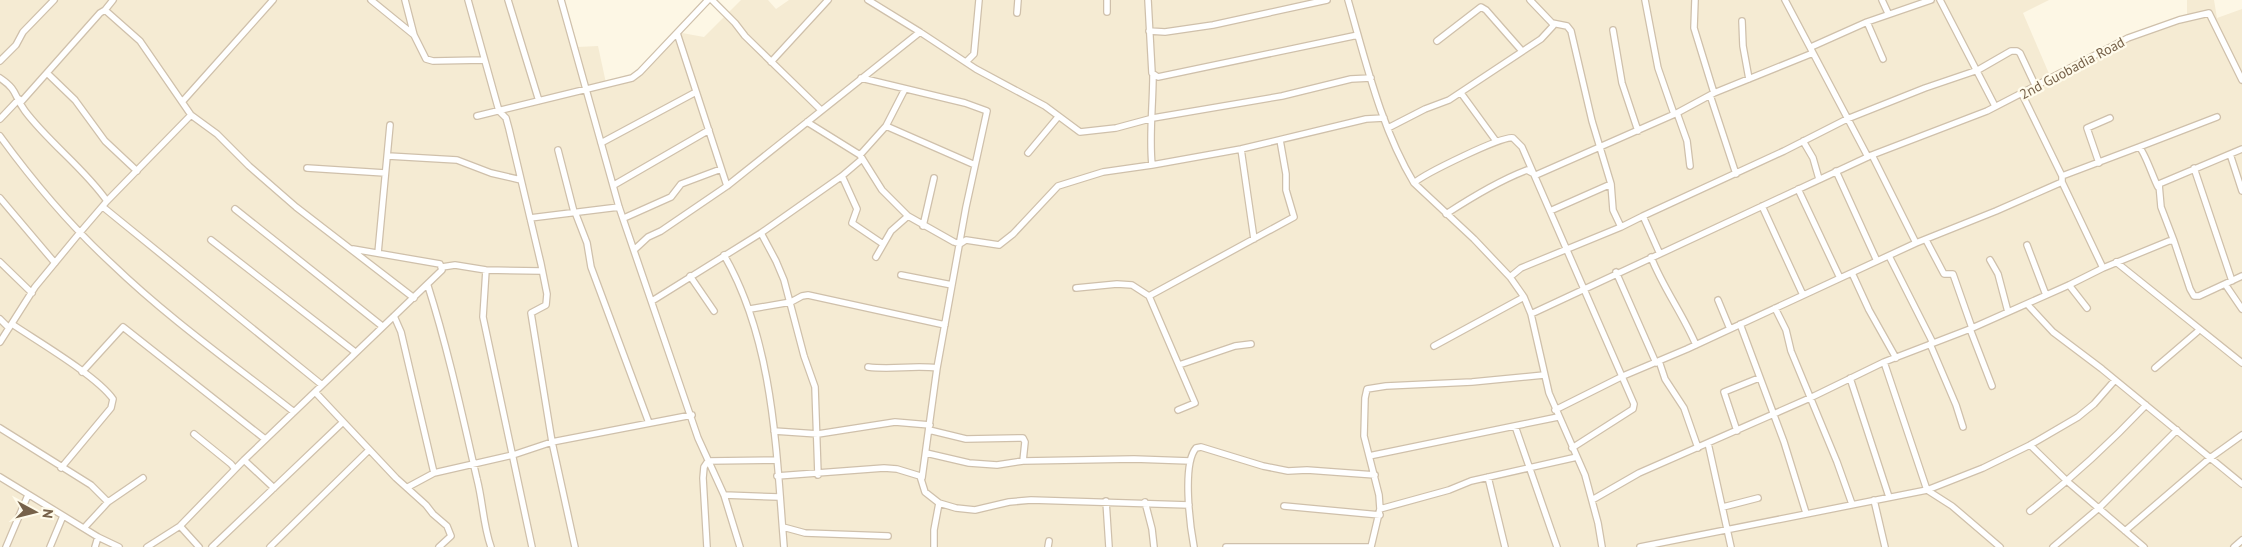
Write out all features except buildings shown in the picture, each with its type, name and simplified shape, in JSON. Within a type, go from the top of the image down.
[{"type":"street","points":[[0,60],[16,45],[23,32],[54,0]]},
{"type":"street","points":[[0,119],[20,101],[113,0]]},
{"type":"street","points":[[182,102],[272,0]]},
{"type":"street","points":[[371,0],[414,35]]},
{"type":"street","points":[[404,0],[414,35],[424,57],[429,61],[484,60]]},
{"type":"street","points":[[468,0],[499,111],[506,118],[547,294],[546,305],[531,313],[552,442],[576,547]]},
{"type":"street","points":[[508,0],[539,101]]},
{"type":"street","points":[[561,0],[565,19],[588,90],[619,207],[692,415],[698,438],[724,495],[740,547]]},
{"type":"street","points":[[477,116],[632,78],[640,72],[708,0]]},
{"type":"street","points":[[712,0],[771,62],[821,110]]},
{"type":"street","points":[[771,62],[828,0]]},
{"type":"street","points":[[868,0],[967,61],[976,69],[1045,106],[1080,132],[1282,96],[1351,79],[1372,78]]},
{"type":"street","points":[[967,61],[974,54],[979,0]]},
{"type":"street","points":[[1017,13],[1018,0]]},
{"type":"street","points":[[1107,0],[1107,12]]},
{"type":"street","points":[[1148,0],[1153,75],[1150,139],[1152,165]]},
{"type":"street","points":[[1150,31],[1165,32],[1213,25],[1327,0]]},
{"type":"street","points":[[1348,0],[1384,118],[1396,149],[1414,183],[1510,277],[1524,297],[1531,314],[1544,375],[1555,410],[1577,457],[1592,500],[1602,547]]},
{"type":"street","points":[[1530,0],[1552,23],[1566,26],[1571,31],[1592,121],[1611,184],[1614,210],[1621,227]]},
{"type":"street","points":[[1646,0],[1658,68],[1686,142],[1690,166]]},
{"type":"street","points":[[1694,0],[1694,28],[1736,174]]},
{"type":"street","points":[[1785,0],[1916,243]]},
{"type":"street","points":[[1882,0],[1888,14]]},
{"type":"street","points":[[1536,175],[1676,114],[1712,94],[1812,50],[1867,22],[1931,0]]},
{"type":"street","points":[[1940,0],[1996,106]]},
{"type":"street","points":[[1437,41],[1481,7],[1486,10],[1522,51]]},
{"type":"street","points":[[105,10],[140,41],[191,115],[217,134],[249,166],[296,207],[353,249],[414,298]]},
{"type":"street","name":"2nd Guobadia Road","points":[[1531,314],[1616,272],[1836,171],[2022,94],[2128,38],[2206,12],[2209,13],[2216,26],[2242,80]]},
{"type":"street","points":[[1742,21],[1743,46],[1749,79]]},
{"type":"street","points":[[1867,22],[1883,59]]},
{"type":"street","points":[[1388,128],[1461,93],[1551,30],[1552,23]]},
{"type":"street","points":[[1613,30],[1622,83],[1638,131]]},
{"type":"street","points":[[634,250],[648,237],[661,231],[727,186],[920,32]]},
{"type":"street","points":[[677,33],[727,186]]},
{"type":"street","points":[[1153,75],[1164,76],[1358,35]]},
{"type":"street","points":[[1510,277],[1521,268],[1621,227],[1736,174],[1847,118],[1978,70],[2012,51],[2018,50],[2036,87]]},
{"type":"street","points":[[46,73],[75,100],[105,141],[137,171]]},
{"type":"street","points":[[0,78],[13,88],[25,110],[95,184],[108,201]]},
{"type":"street","points":[[861,78],[985,109],[987,113],[975,165],[937,368],[922,478],[925,492],[939,503],[967,511],[1009,502],[1031,500],[1145,502],[1189,505]]},
{"type":"street","points":[[652,301],[761,233],[842,176],[861,157],[886,126],[905,89]]},
{"type":"street","points":[[601,143],[696,92]]},
{"type":"street","points":[[1461,93],[1496,142]]},
{"type":"street","points":[[2022,94],[2103,268]]},
{"type":"street","points":[[0,342],[32,293],[80,232],[191,115]]},
{"type":"street","points":[[1028,153],[1058,117]]},
{"type":"street","points":[[1555,410],[1623,376],[1696,345],[1916,243],[2099,163],[2218,117]]},
{"type":"street","points":[[960,244],[966,240],[999,245],[1013,234],[1058,186],[1103,172],[1241,149],[1366,119],[1384,118]]},
{"type":"street","points":[[2099,163],[2086,130],[2110,118]]},
{"type":"street","points":[[807,122],[861,157],[882,190],[908,216],[922,226],[960,244]]},
{"type":"street","points":[[378,253],[390,125]]},
{"type":"street","points":[[886,126],[975,165]]},
{"type":"street","points":[[614,185],[709,130]]},
{"type":"street","points":[[0,136],[80,232],[111,264],[147,296],[294,412]]},
{"type":"street","points":[[1414,183],[1510,136],[1518,140],[1536,175],[1566,250],[1633,398],[1633,410],[1572,448]]},
{"type":"street","points":[[1149,296],[1294,217],[1286,190],[1286,174],[1280,140]]},
{"type":"street","points":[[1803,141],[1813,158],[1819,179]]},
{"type":"street","points":[[2139,147],[2143,151],[2151,175],[2158,187],[2161,207],[2194,296],[2199,296],[2242,276]]},
{"type":"street","points":[[1241,149],[1254,239]]},
{"type":"street","points":[[2158,187],[2161,181],[2242,149]]},
{"type":"street","points":[[558,150],[574,212],[587,243],[591,267],[649,423]]},
{"type":"street","points":[[2230,154],[2242,191]]},
{"type":"street","points":[[388,156],[457,160],[491,173],[521,180]]},
{"type":"street","points":[[307,168],[386,173]]},
{"type":"street","points":[[2194,168],[2232,281]]},
{"type":"street","points":[[624,218],[672,197],[680,184],[721,169]]},
{"type":"street","points":[[1446,214],[1479,192],[1516,174],[1527,170],[1536,175]]},
{"type":"street","points":[[1836,171],[1878,261]]},
{"type":"street","points":[[842,176],[857,209],[852,222],[883,244]]},
{"type":"street","points":[[922,226],[934,178]]},
{"type":"street","points":[[1550,212],[1611,184]]},
{"type":"street","points":[[1798,189],[1840,278]]},
{"type":"street","points":[[0,198],[55,263]]},
{"type":"street","points":[[1762,206],[1803,295]]},
{"type":"street","points":[[103,207],[322,385]]},
{"type":"street","points":[[530,218],[619,207]]},
{"type":"street","points":[[236,209],[382,326]]},
{"type":"street","points":[[876,256],[891,230],[908,216]]},
{"type":"street","points":[[1643,216],[1659,252]]},
{"type":"street","points":[[761,233],[776,260],[815,387],[818,475]]},
{"type":"street","points":[[211,240],[355,352]]},
{"type":"street","points":[[1926,240],[1944,274],[1953,274],[1992,386]]},
{"type":"street","points":[[1592,500],[1639,473],[1810,398],[1884,362],[2027,304],[2116,262],[2169,241],[2174,241]]},
{"type":"street","points":[[2026,245],[2046,295]]},
{"type":"street","points":[[353,249],[440,264],[442,267],[455,265],[486,270],[541,271]]},
{"type":"street","points":[[724,255],[735,273],[750,309],[769,391],[784,547]]},
{"type":"street","points":[[1652,256],[1657,273],[1696,345]]},
{"type":"street","points":[[1889,256],[1932,343],[1963,427]]},
{"type":"street","points":[[1990,260],[1998,274],[2008,312]]},
{"type":"street","points":[[0,262],[32,293]]},
{"type":"street","points":[[2116,262],[2197,332],[2214,344]]},
{"type":"street","points":[[2116,262],[2242,363]]},
{"type":"street","points":[[147,547],[180,526],[244,460],[355,352],[428,286],[442,270],[442,267]]},
{"type":"street","points":[[486,270],[482,307],[483,317],[532,547]]},
{"type":"street","points":[[1616,272],[1665,379],[1684,408],[1698,448]]},
{"type":"street","points":[[1852,273],[1869,310],[1896,358]]},
{"type":"street","points":[[901,275],[952,286]]},
{"type":"street","points":[[690,276],[714,311]]},
{"type":"street","points":[[1076,288],[1118,284],[1132,285],[1149,296],[1196,403]]},
{"type":"street","points":[[2225,284],[2242,309]]},
{"type":"street","points":[[2069,285],[2087,308]]},
{"type":"street","points":[[428,286],[445,341],[491,547]]},
{"type":"street","points":[[750,309],[790,302],[808,295],[945,325]]},
{"type":"street","points":[[1434,346],[1524,297]]},
{"type":"street","points":[[1718,300],[1730,329]]},
{"type":"street","points":[[2027,304],[2053,332],[2242,484]]},
{"type":"street","points":[[1775,308],[1786,330],[1791,351],[1837,462],[1852,504]]},
{"type":"street","points":[[394,316],[401,332],[434,473]]},
{"type":"street","points":[[0,319],[82,372],[105,390],[112,399],[112,404],[61,468]]},
{"type":"street","points":[[1740,324],[1774,414],[1806,513]]},
{"type":"street","points":[[82,372],[123,327],[266,439]]},
{"type":"street","points":[[2155,368],[2197,332]]},
{"type":"street","points":[[1179,365],[1220,350],[1251,344]]},
{"type":"street","points":[[1884,362],[1927,490],[1952,506],[1999,547]]},
{"type":"street","points":[[868,367],[910,369],[922,366],[937,368]]},
{"type":"street","points":[[1226,547],[1371,547],[1380,512],[1375,475],[1364,436],[1365,398],[1366,390],[1369,388],[1472,382],[1544,375]]},
{"type":"street","points":[[1737,431],[1724,392],[1759,378]]},
{"type":"street","points":[[1850,378],[1889,497]]},
{"type":"street","points":[[1640,547],[1927,490],[1983,468],[2030,445],[2078,417],[2094,404],[2115,380]]},
{"type":"street","points":[[316,392],[369,450],[408,487],[432,514],[447,526],[451,536],[439,547]]},
{"type":"street","points":[[1178,410],[1196,403],[1198,404],[1203,400]]},
{"type":"street","points":[[2030,511],[2068,482],[2113,440],[2146,405]]},
{"type":"street","points":[[408,487],[434,473],[513,455],[552,442],[692,415]]},
{"type":"street","points":[[1369,456],[1558,417]]},
{"type":"street","points":[[212,547],[343,422]]},
{"type":"street","points":[[774,431],[818,434],[895,422],[930,428],[966,439],[1023,438],[1026,442],[1023,461]]},
{"type":"street","points":[[1515,426],[1557,547]]},
{"type":"street","points":[[0,428],[90,485],[108,502]]},
{"type":"street","points":[[2053,547],[2099,508],[2177,430]]},
{"type":"street","points":[[194,434],[221,455],[235,469]]},
{"type":"street","points":[[2125,531],[2210,458],[2242,435]]},
{"type":"street","points":[[1708,443],[1731,547]]},
{"type":"street","points":[[2030,445],[2068,482],[2144,547]]},
{"type":"street","points":[[1194,547],[1189,505],[1190,461],[1192,452],[1196,448],[1201,447],[1263,466],[1288,471],[1306,470],[1375,475]]},
{"type":"street","points":[[270,547],[369,450]]},
{"type":"street","points":[[926,453],[969,463],[997,465],[1023,461],[1134,459],[1190,461]]},
{"type":"street","points":[[1284,506],[1380,512],[1471,481],[1577,457]]},
{"type":"street","points":[[244,460],[274,488]]},
{"type":"street","points":[[708,461],[776,460]]},
{"type":"street","points":[[708,461],[704,467],[703,478],[708,547]]},
{"type":"street","points":[[777,476],[818,475],[884,468],[916,474],[922,478]]},
{"type":"street","points":[[0,477],[98,537],[119,547]]},
{"type":"street","points":[[1488,477],[1505,547]]},
{"type":"street","points":[[84,528],[108,502],[143,478]]},
{"type":"street","points":[[6,547],[28,495]]},
{"type":"street","points":[[724,495],[779,497]]},
{"type":"street","points":[[1723,507],[1758,498]]},
{"type":"street","points":[[1874,500],[1885,547]]},
{"type":"street","points":[[1106,501],[1109,547]]},
{"type":"street","points":[[1145,502],[1154,547]]},
{"type":"street","points":[[934,547],[934,530],[939,503]]},
{"type":"street","points":[[50,547],[63,516]]},
{"type":"street","points":[[180,526],[199,547]]},
{"type":"street","points":[[783,527],[805,533],[888,536]]},
{"type":"street","points":[[95,547],[98,537]]},
{"type":"street","points":[[2234,547],[2242,540]]},
{"type":"shaded area","points":[[0,0],[565,0],[565,9],[577,47],[598,46],[606,83],[630,76],[637,71],[676,29],[682,33],[704,37],[741,0],[768,0],[776,9],[789,0],[2049,0],[2023,13],[2050,76],[2126,35],[2187,14],[2187,0],[2214,0],[2217,18],[2242,9],[2242,547],[0,547]]}]
